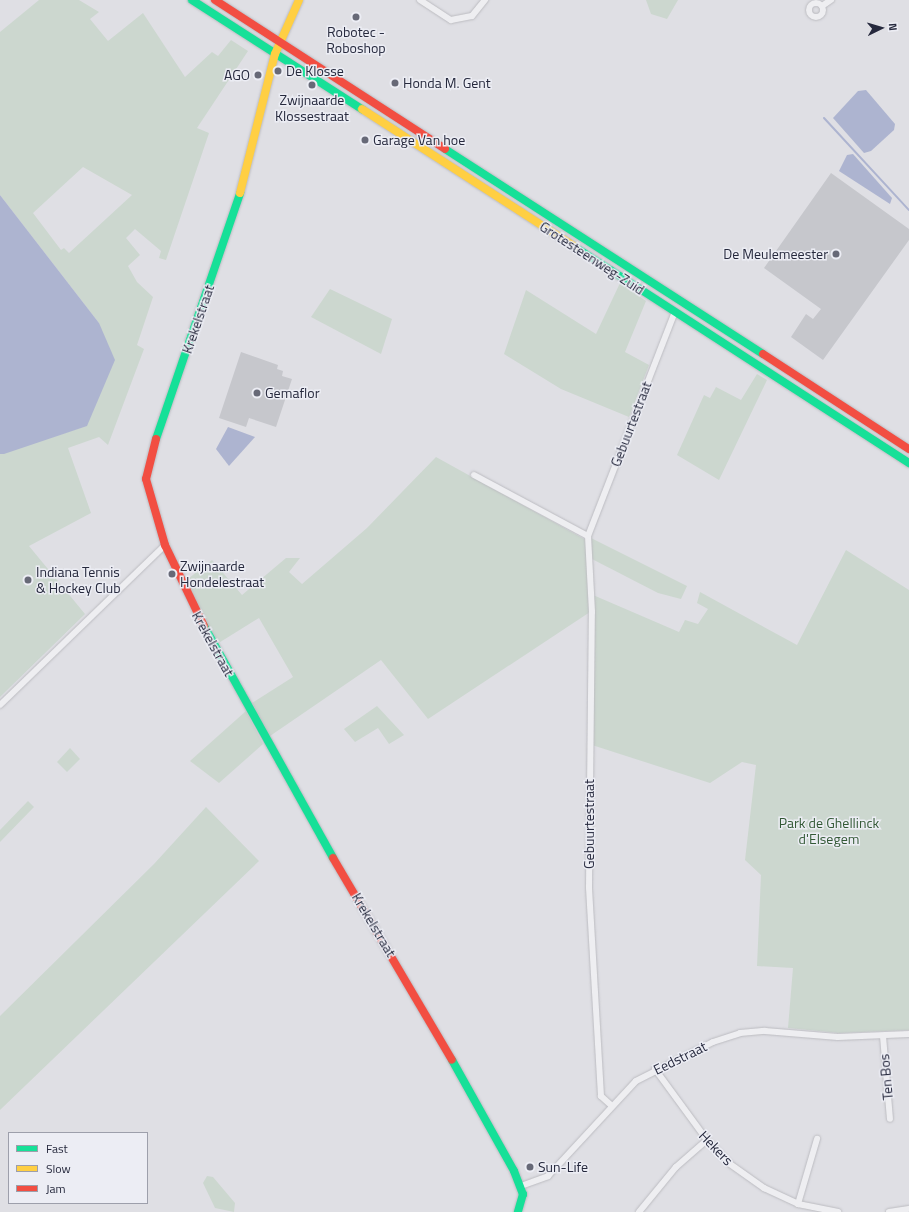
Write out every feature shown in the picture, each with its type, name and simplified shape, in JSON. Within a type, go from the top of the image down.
[{"type":"main road","name":"Grotesteenweg-Zuid","points":[[192,0],[909,463]]},
{"type":"main road","name":"Grotesteenweg-Zuid","points":[[215,0],[280,44],[909,448]]},
{"type":"main road","name":"Krekelstraat","points":[[299,0],[275,54],[238,201],[148,463],[146,479],[165,545],[187,596],[291,783],[521,1186]]},
{"type":"main road","points":[[518,1212],[522,1202],[521,1186]]},
{"type":"street","points":[[420,0],[451,20],[472,16],[485,0]]},
{"type":"street","points":[[822,6],[831,0]]},
{"type":"street","name":"Gebuurtestraat","points":[[612,1106],[600,1096],[588,887],[592,612],[588,536],[675,312]]},
{"type":"street","points":[[474,475],[588,536]]},
{"type":"street","points":[[0,705],[165,545]]},
{"type":"street","name":"Eedstraat","points":[[521,1186],[548,1176],[636,1081],[655,1069],[740,1033],[777,1031],[838,1037],[909,1034]]},
{"type":"street","name":"Ten Bos","points":[[883,1036],[890,1119]]},
{"type":"street","name":"Hekers","points":[[655,1069],[707,1140],[735,1168],[764,1188],[798,1204],[838,1212]]},
{"type":"street","points":[[798,1204],[818,1139]]},
{"type":"street","points":[[640,1212],[676,1167],[707,1140]]},
{"type":"street","points":[[889,1212],[909,1209]]},
{"type":"green space","points":[[39,0],[79,0],[99,12],[90,19],[108,41],[143,13],[185,77],[212,52],[218,56],[231,40],[248,51],[197,128],[209,133],[166,260],[159,258],[161,251],[135,229],[126,238],[140,255],[128,266],[137,282],[153,297],[137,345],[144,349],[108,445],[99,437],[68,448],[91,513],[29,546],[85,614],[0,697],[0,454],[86,426],[99,323],[0,195],[0,32]],"holes":[[[83,167],[132,195],[69,253],[64,248],[61,250],[33,213]]]},
{"type":"green space","points":[[646,0],[678,0],[667,19],[651,14]]},
{"type":"green space","points":[[620,283],[646,301],[625,352],[649,365],[629,417],[561,389],[504,354],[526,290],[596,334]]},
{"type":"green space","points":[[330,289],[392,319],[381,354],[311,317]]},
{"type":"green space","points":[[757,374],[767,380],[719,480],[677,455],[704,395],[710,398],[716,387],[741,400]]},
{"type":"green space","points":[[436,457],[586,540],[590,612],[428,719],[381,660],[270,736],[252,703],[293,677],[259,618],[217,644],[184,582],[212,560],[242,595],[286,558],[300,558],[289,572],[302,584],[367,528]]},
{"type":"green space","points":[[591,538],[687,586],[681,599],[658,593],[592,559]]},
{"type":"green space","name":"Park de Ghellinck d'Elsegem","points":[[846,550],[909,590],[909,1030],[839,1033],[788,1028],[793,968],[757,966],[761,875],[745,860],[756,765],[742,762],[710,783],[592,745],[593,595],[679,632],[685,620],[698,624],[708,609],[697,603],[700,592],[797,645]]},
{"type":"green space","points":[[377,706],[404,735],[389,744],[378,728],[355,742],[344,729]]},
{"type":"green space","points":[[246,711],[263,744],[219,783],[190,761]]},
{"type":"green space","points":[[70,748],[80,759],[67,772],[57,762]]},
{"type":"green space","points":[[28,801],[34,807],[0,842],[0,830]]},
{"type":"green space","points":[[206,807],[259,861],[0,1110],[0,1016],[154,864]]},
{"type":"green space","points":[[207,1176],[213,1177],[235,1203],[234,1212],[215,1208],[203,1183]]},
{"type":"water","points":[[866,90],[895,124],[894,130],[871,151],[864,153],[833,118],[858,91]]},
{"type":"water","points":[[853,154],[892,198],[890,204],[839,171],[847,155]]},
{"type":"water","points":[[0,195],[99,323],[115,360],[87,426],[4,454],[0,454]]},
{"type":"water","points":[[228,427],[255,437],[229,466],[216,449]]},
{"type":"building","name":"De Meulemeester","points":[[831,173],[909,229],[909,240],[823,360],[791,337],[806,314],[813,319],[821,309],[764,268]]},
{"type":"building","name":"Gemaflor","points":[[241,352],[278,365],[277,369],[283,371],[282,376],[292,379],[276,427],[249,418],[246,427],[219,418]]},
{"type":"waterway","points":[[824,118],[909,210]]},
{"type":"traffic: fast","points":[[192,0],[362,109]]},
{"type":"traffic: fast","points":[[445,149],[763,354]]},
{"type":"traffic: fast","points":[[156,439],[240,193]]},
{"type":"traffic: fast","points":[[575,247],[909,463]]},
{"type":"traffic: fast","points":[[204,626],[333,858]]},
{"type":"traffic: fast","points":[[452,1060],[514,1171],[523,1194],[518,1212]]},
{"type":"traffic: slow","points":[[240,193],[275,54],[299,0]]},
{"type":"traffic: slow","points":[[362,109],[575,247]]},
{"type":"traffic: jam","points":[[215,0],[445,149]]},
{"type":"traffic: jam","points":[[763,354],[909,449]]},
{"type":"traffic: jam","points":[[156,439],[146,479],[165,545],[204,626]]},
{"type":"traffic: jam","points":[[333,858],[452,1060]]},
{"type":"place","name":"Robotec - Roboshop","points":[[356,17]]},
{"type":"place","name":"De Klosse","points":[[278,71]]},
{"type":"place","name":"AGO","points":[[258,75]]},
{"type":"place","name":"Honda M. Gent","points":[[395,83]]},
{"type":"place","name":"Zwijnaarde Klossestraat","points":[[312,85]]},
{"type":"place","name":"Garage Van hoe","points":[[365,140]]},
{"type":"place","name":"De Meulemeester","points":[[836,254]]},
{"type":"place","name":"Gemaflor","points":[[257,393]]},
{"type":"place","name":"Zwijnaarde Hondelestraat","points":[[172,574]]},
{"type":"place","name":"Indiana Tennis & Hockey Club","points":[[28,580]]},
{"type":"place","name":"Sun-Life","points":[[530,1167]]}]
